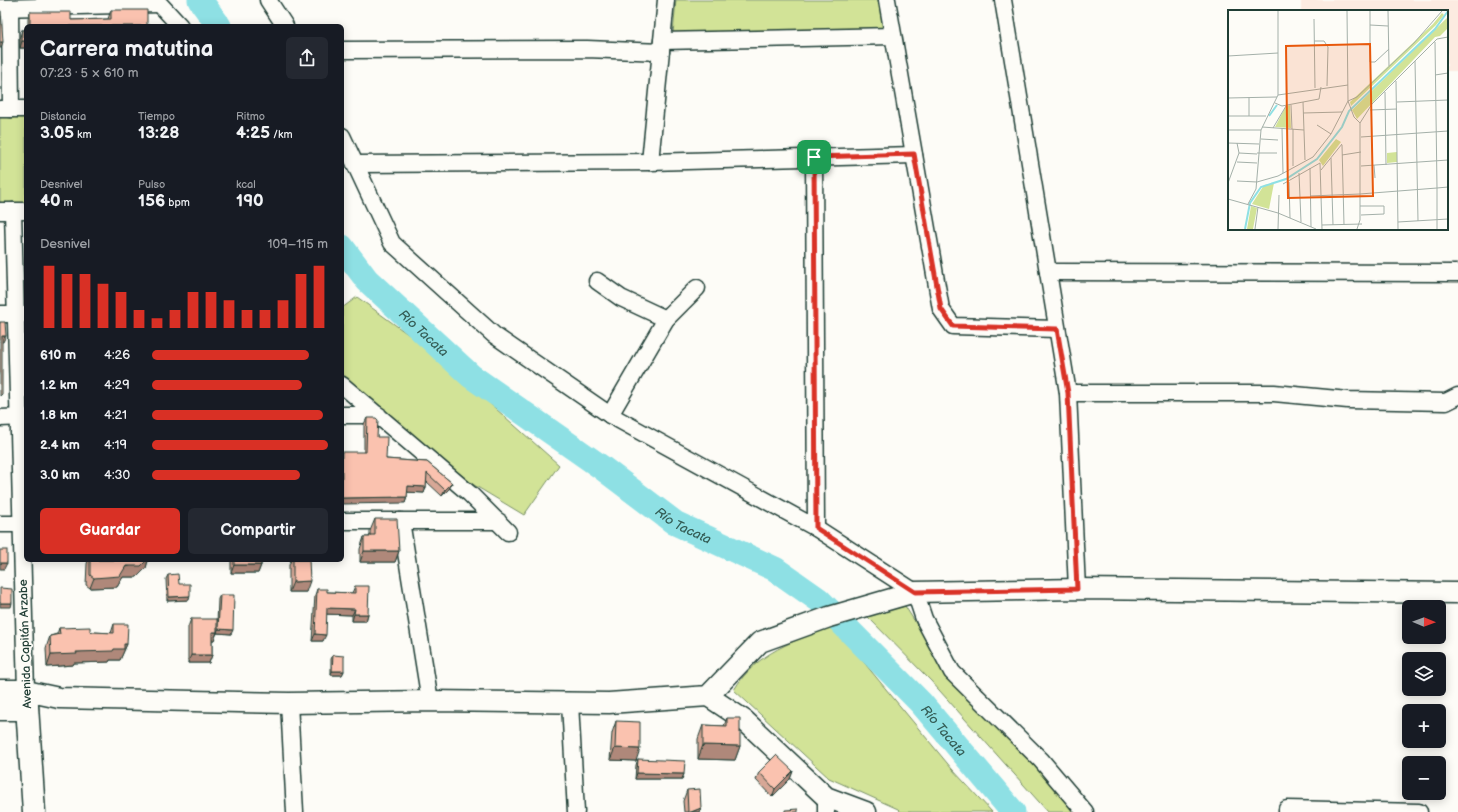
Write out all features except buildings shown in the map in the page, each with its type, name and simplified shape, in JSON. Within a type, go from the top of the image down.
[{"type":"main road","points":[[0,691],[26,700]]},
{"type":"main road","points":[[0,709],[26,700]]},
{"type":"main road","name":"Avenida Capitán Arzabe","points":[[26,700],[34,812]]},
{"type":"street","points":[[268,0],[284,24]]},
{"type":"street","points":[[650,162],[666,0]]},
{"type":"street","points":[[888,0],[941,309],[953,326],[1057,329]]},
{"type":"street","points":[[1003,0],[1068,393],[1077,589]]},
{"type":"street","points":[[12,109],[5,8],[158,2],[178,24]]},
{"type":"street","points":[[344,50],[587,49],[893,36]]},
{"type":"street","points":[[344,140],[392,243],[494,335],[610,416],[816,528],[915,592],[924,619],[952,672],[1041,760],[1085,812]]},
{"type":"street","points":[[355,164],[650,162],[914,154]]},
{"type":"street","points":[[814,157],[816,528]]},
{"type":"street","name":"Avenida Capitán Arzabe","points":[[13,211],[14,314],[22,418],[24,524]]},
{"type":"street","points":[[1048,272],[1458,273]]},
{"type":"street","points":[[597,281],[621,298],[666,319]]},
{"type":"street","points":[[610,416],[666,319],[697,288]]},
{"type":"street","points":[[344,387],[470,494],[503,526],[401,520],[344,521]]},
{"type":"street","points":[[1068,393],[1274,393],[1348,400],[1446,402],[1458,396]]},
{"type":"street","points":[[344,415],[378,415]]},
{"type":"street","points":[[0,418],[22,418]]},
{"type":"street","points":[[401,520],[430,701]]},
{"type":"street","points":[[0,524],[24,524]]},
{"type":"street","name":"Avenida Capitán Arzabe","points":[[24,562],[26,700]]},
{"type":"street","points":[[708,696],[760,642],[828,617],[915,592],[1077,589],[1458,592]]},
{"type":"street","points":[[26,700],[59,698],[289,703],[430,701],[609,703],[708,696],[744,720],[826,805],[866,812]]},
{"type":"street","points":[[289,703],[295,812]]},
{"type":"street","points":[[570,703],[576,812]]},
{"type":"street","points":[[1287,812],[1286,809],[1419,812]]},
{"type":"shaded area","points":[[1301,0],[1458,0],[1458,71],[1448,71],[1448,10],[1301,10]]},
{"type":"green space","points":[[676,0],[882,0],[887,29],[673,34]]},
{"type":"green space","points":[[0,115],[24,115],[24,206],[0,205]]},
{"type":"green space","points":[[357,297],[431,351],[559,465],[524,515],[474,485],[379,409],[344,375],[344,307]]},
{"type":"green space","points":[[905,606],[948,674],[1037,764],[1077,812],[1048,812],[931,681],[867,616]]},
{"type":"green space","points":[[833,625],[952,769],[992,812],[901,812],[898,809],[829,778],[734,690],[753,666],[765,657],[778,649]]},
{"type":"waterway","name":"Río Tacata","points":[[200,0],[218,24]]},
{"type":"waterway","name":"Río Tacata","points":[[344,250],[367,280],[471,376],[601,467],[675,523],[775,569],[819,600],[921,703],[1013,812]]},
{"type":"route","points":[[914,154],[941,309],[953,326],[1057,329],[1068,393],[1077,589],[915,592],[816,528],[814,157],[914,154]]}]
